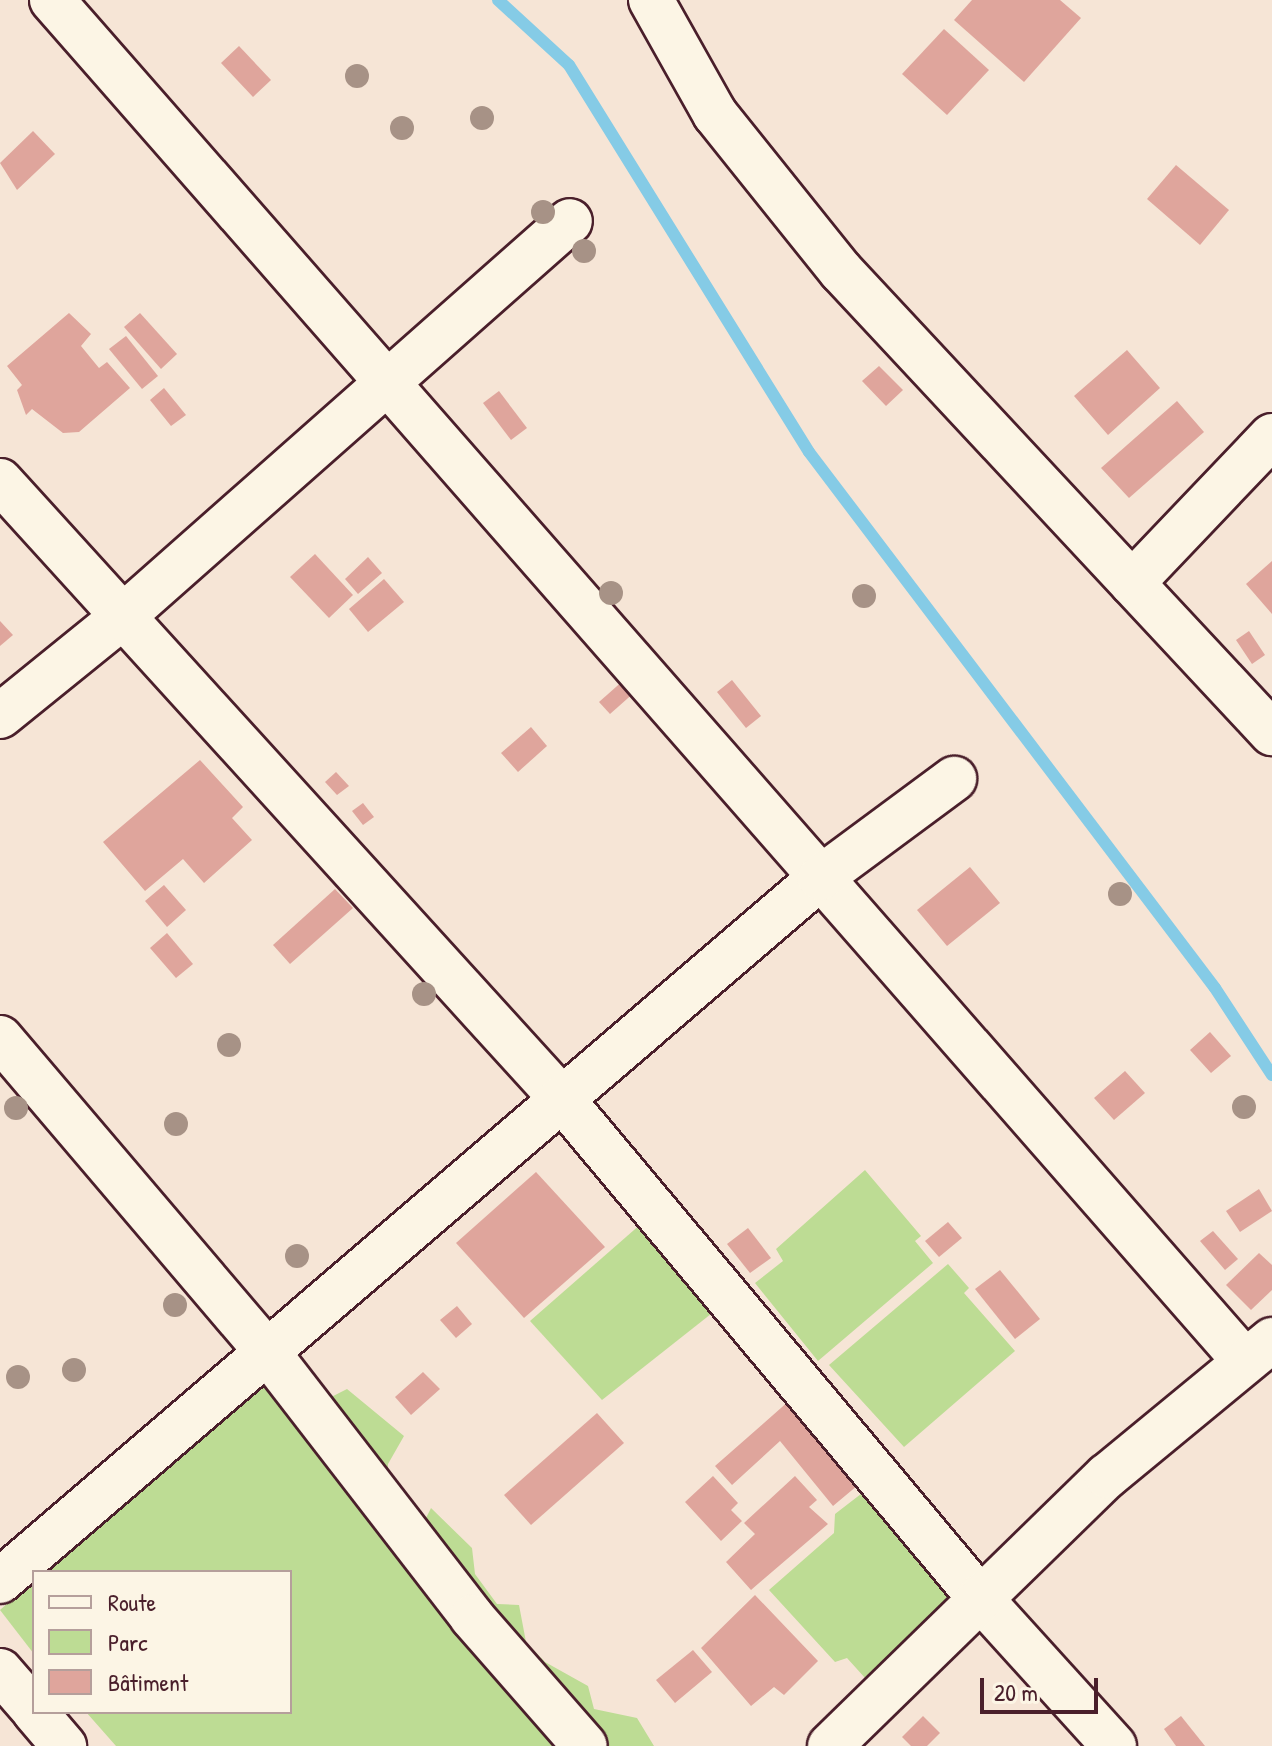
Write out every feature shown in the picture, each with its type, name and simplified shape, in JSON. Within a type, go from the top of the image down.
[{"type":"street","points":[[52,0],[820,878],[1258,1350],[1107,1476],[979,1597],[830,1746]]},
{"type":"street","points":[[667,8],[715,114],[841,271],[1272,733]]},
{"type":"street","points":[[0,716],[121,618],[570,221]]},
{"type":"street","points":[[1132,583],[1272,436]]},
{"type":"street","points":[[0,481],[121,618],[561,1098],[979,1597],[1114,1746]]},
{"type":"street","points":[[0,1581],[269,1354],[561,1098],[820,878],[954,779]]},
{"type":"street","points":[[0,1038],[269,1354],[472,1617],[585,1746]]},
{"type":"street","points":[[0,1671],[32,1708]]},
{"type":"street","points":[[37,1714],[64,1746]]},
{"type":"green space","points":[[865,1170],[921,1236],[915,1241],[933,1263],[818,1361],[755,1283],[783,1261],[776,1249]]},
{"type":"green space","points":[[642,1223],[735,1295],[602,1400],[530,1321]]},
{"type":"green space","points":[[948,1264],[969,1288],[964,1293],[1015,1351],[904,1447],[829,1365]]},
{"type":"green space","points":[[264,1378],[296,1415],[347,1389],[404,1436],[388,1464],[387,1488],[417,1536],[431,1508],[472,1548],[475,1574],[497,1604],[519,1605],[526,1642],[545,1662],[588,1686],[594,1709],[637,1718],[654,1746],[116,1746],[88,1714],[292,1714],[292,1570],[46,1570]]},
{"type":"green space","points":[[870,1487],[963,1587],[875,1689],[847,1658],[835,1662],[769,1590],[834,1533],[835,1514]]},
{"type":"green space","points":[[32,1582],[32,1651],[0,1610]]},
{"type":"building","points":[[972,0],[1060,0],[1081,18],[1024,82],[954,20]]},
{"type":"building","points":[[944,29],[989,70],[947,115],[902,74]]},
{"type":"building","points":[[239,46],[271,80],[253,97],[221,63]]},
{"type":"building","points":[[33,131],[55,154],[17,190],[0,163]]},
{"type":"building","points":[[1176,165],[1229,210],[1200,245],[1147,199]]},
{"type":"building","points":[[69,313],[91,334],[81,346],[99,368],[107,362],[130,388],[79,432],[63,433],[32,409],[26,415],[17,390],[22,385],[7,366]]},
{"type":"building","points":[[140,313],[177,354],[161,369],[124,327]]},
{"type":"building","points":[[126,336],[158,376],[142,389],[109,349]]},
{"type":"building","points":[[1127,350],[1160,388],[1108,435],[1074,396]]},
{"type":"building","points":[[879,366],[903,390],[886,406],[862,381]]},
{"type":"building","points":[[164,388],[186,415],[171,426],[150,400]]},
{"type":"building","points":[[499,391],[527,428],[511,440],[483,403]]},
{"type":"building","points":[[1177,401],[1204,432],[1129,498],[1101,468]]},
{"type":"building","points":[[315,554],[353,595],[329,618],[290,577]]},
{"type":"building","points":[[368,557],[382,573],[358,594],[345,579]]},
{"type":"building","points":[[1272,561],[1272,614],[1246,584]]},
{"type":"building","points":[[384,579],[404,602],[368,632],[349,609]]},
{"type":"building","points":[[0,621],[13,635],[0,646]]},
{"type":"building","points":[[1249,631],[1265,655],[1252,664],[1236,640]]},
{"type":"building","points":[[625,679],[636,691],[610,714],[599,702]]},
{"type":"building","points":[[732,680],[761,716],[746,728],[717,692]]},
{"type":"building","points":[[531,727],[547,746],[518,772],[501,753]]},
{"type":"building","points":[[200,760],[243,807],[232,818],[252,840],[204,883],[183,859],[145,891],[103,842]]},
{"type":"building","points":[[336,772],[349,786],[337,795],[325,782]]},
{"type":"building","points":[[363,803],[374,817],[363,825],[352,811]]},
{"type":"building","points":[[970,867],[1000,903],[947,946],[917,910]]},
{"type":"building","points":[[164,885],[186,910],[167,927],[145,901]]},
{"type":"building","points":[[335,889],[353,908],[290,964],[273,945]]},
{"type":"building","points":[[167,933],[193,964],[176,978],[150,948]]},
{"type":"building","points":[[1210,1032],[1231,1056],[1211,1073],[1190,1050]]},
{"type":"building","points":[[1125,1071],[1145,1093],[1114,1120],[1094,1098]]},
{"type":"building","points":[[536,1172],[605,1247],[524,1318],[456,1243]]},
{"type":"building","points":[[1259,1189],[1272,1211],[1240,1232],[1226,1211]]},
{"type":"building","points":[[948,1222],[962,1238],[939,1257],[925,1241]]},
{"type":"building","points":[[748,1228],[771,1258],[750,1273],[727,1244]]},
{"type":"building","points":[[1213,1231],[1238,1259],[1225,1270],[1200,1241]]},
{"type":"building","points":[[1259,1253],[1272,1265],[1272,1290],[1251,1310],[1226,1285]]},
{"type":"building","points":[[1000,1270],[1040,1319],[1015,1339],[975,1289]]},
{"type":"building","points":[[457,1306],[472,1324],[456,1338],[440,1320]]},
{"type":"building","points":[[423,1372],[440,1389],[411,1415],[395,1397]]},
{"type":"building","points":[[790,1400],[864,1480],[833,1506],[780,1441],[732,1485],[715,1466]]},
{"type":"building","points":[[597,1413],[624,1443],[531,1525],[504,1495]]},
{"type":"building","points":[[713,1476],[738,1503],[731,1510],[742,1521],[721,1541],[685,1502]]},
{"type":"building","points":[[795,1476],[817,1500],[809,1507],[828,1524],[751,1590],[726,1562],[755,1534],[744,1523]]},
{"type":"building","points":[[755,1595],[818,1661],[784,1695],[774,1687],[751,1706],[701,1648]]},
{"type":"building","points":[[693,1650],[712,1672],[675,1703],[656,1680]]},
{"type":"building","points":[[923,1716],[940,1733],[927,1746],[911,1746],[902,1737]]},
{"type":"building","points":[[1181,1716],[1205,1746],[1176,1746],[1164,1729]]},
{"type":"waterway","points":[[498,0],[569,65],[809,452],[1215,988],[1272,1075]]}]
